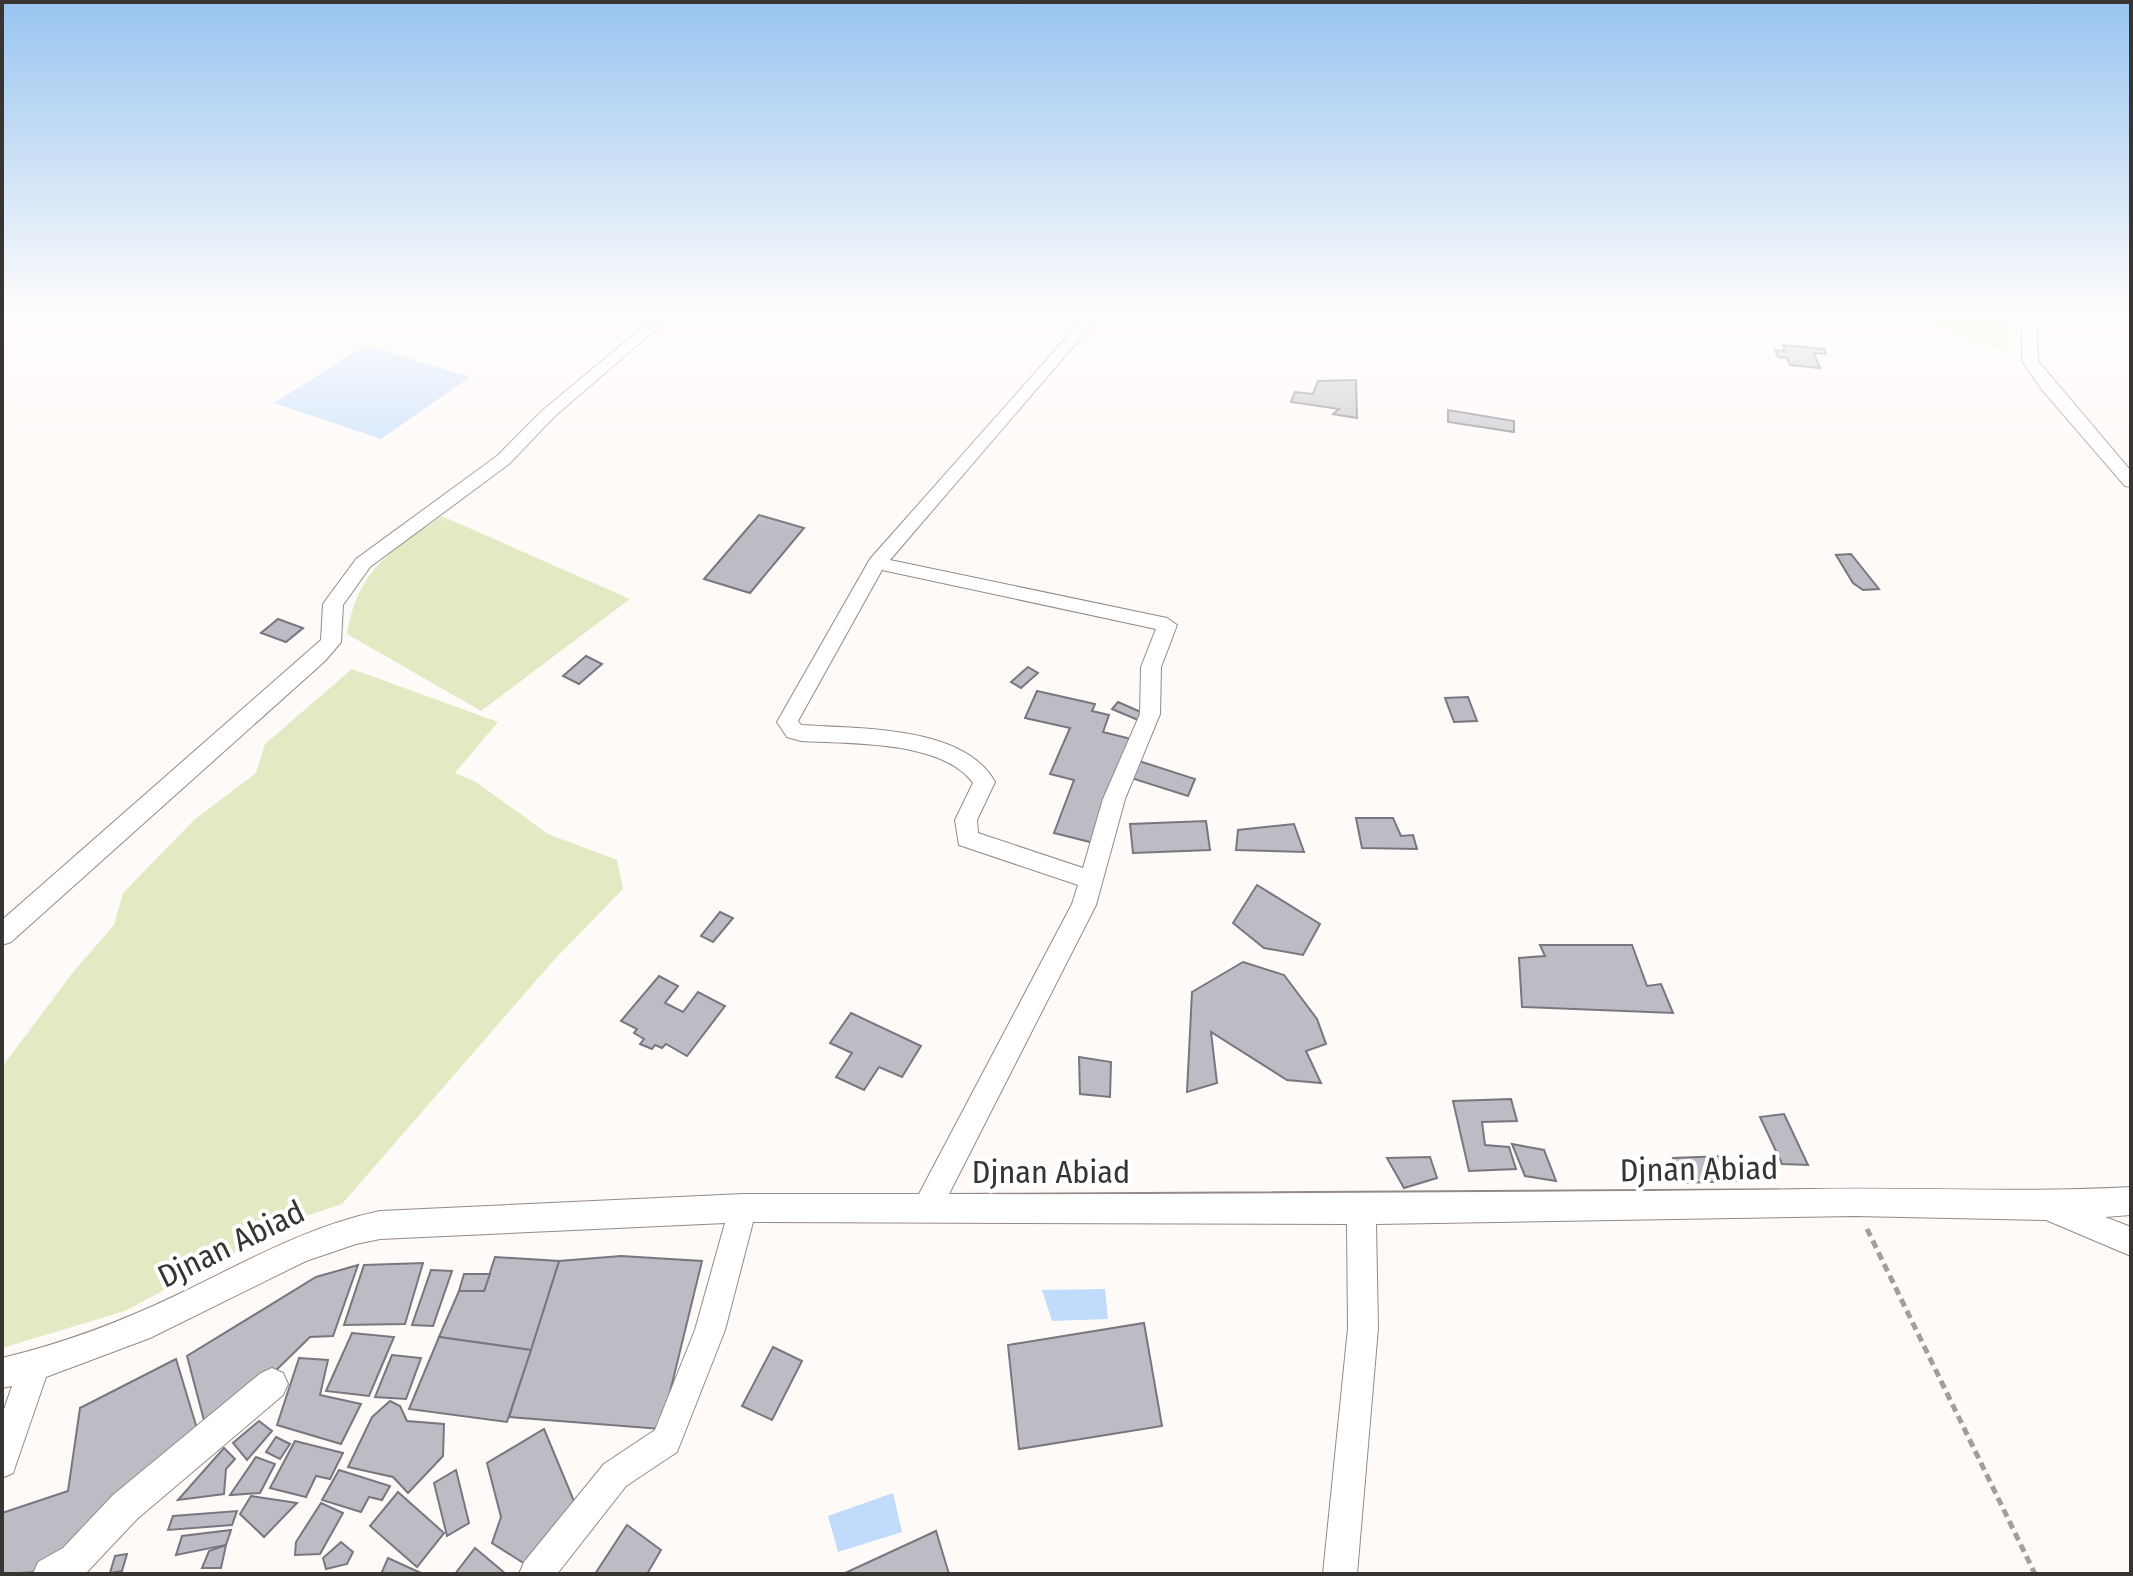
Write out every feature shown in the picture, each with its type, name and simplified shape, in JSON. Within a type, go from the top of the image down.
[{"type":"street","points":[[2,935],[318,656],[331,642],[333,604],[363,563],[503,460],[549,413],[579,388]]},
{"type":"street","points":[[1030,388],[877,563],[789,716],[790,728],[801,733],[920,743],[956,758],[978,771],[984,782],[966,820],[964,831],[972,843],[1091,880]]},
{"type":"street","points":[[2049,388],[2131,482]]},
{"type":"street","points":[[877,563],[1167,625],[1151,667],[1150,714],[1114,799],[1091,880],[1058,957],[927,1208]]},
{"type":"street","name":"Djnan Abiad","points":[[2,1373],[34,1366],[130,1333],[295,1248],[341,1232],[453,1219],[743,1208],[1361,1210],[1854,1202],[2046,1206],[2131,1201]]},
{"type":"street","points":[[2046,1206],[2131,1242]]},
{"type":"street","points":[[536,1574],[615,1475],[666,1441],[710,1330],[743,1208]]},
{"type":"street","points":[[1340,1574],[1363,1328],[1361,1210]]},
{"type":"street","points":[[2,1462],[34,1366]]},
{"type":"street","points":[[50,1574],[75,1560],[125,1507],[272,1384]]},
{"type":"path","points":[[1854,1202],[2035,1574]]},
{"type":"green space","points":[[442,516],[630,599],[481,711],[347,634],[359,593],[379,564]]},
{"type":"green space","points":[[352,669],[498,722],[455,773],[476,782],[548,834],[617,860],[623,889],[553,961],[342,1204],[297,1219],[125,1311],[2,1348],[2,1067],[74,971],[114,925],[123,893],[194,820],[256,773],[265,744]]},
{"type":"water","points":[[299,388],[455,388],[381,439],[274,403]]},
{"type":"water","points":[[1105,1289],[1108,1319],[1052,1321],[1042,1290]]},
{"type":"water","points":[[893,1493],[902,1532],[838,1552],[828,1516]]},
{"type":"building","points":[[1315,388],[1356,388],[1357,418],[1333,414],[1339,409],[1291,402],[1295,392],[1313,394]]},
{"type":"building","points":[[1448,410],[1514,421],[1514,432],[1448,422]]},
{"type":"building","points":[[759,515],[804,528],[750,593],[704,579]]},
{"type":"building","points":[[1851,554],[1879,589],[1863,590],[1853,583],[1836,555]]},
{"type":"building","points":[[278,619],[303,628],[286,642],[261,633]]},
{"type":"building","points":[[586,656],[602,664],[579,684],[563,676]]},
{"type":"building","points":[[1028,667],[1038,673],[1021,688],[1011,682]]},
{"type":"building","points":[[1037,691],[1095,704],[1092,711],[1109,715],[1103,732],[1131,739],[1094,843],[1054,833],[1074,780],[1050,774],[1070,728],[1025,718]]},
{"type":"building","points":[[1468,697],[1477,721],[1454,722],[1445,698]]},
{"type":"building","points":[[1118,702],[1143,713],[1138,720],[1112,709]]},
{"type":"building","points":[[1139,761],[1195,779],[1188,796],[1131,778]]},
{"type":"building","points":[[1356,818],[1393,818],[1401,836],[1413,835],[1417,849],[1362,848]]},
{"type":"building","points":[[1206,821],[1210,850],[1133,853],[1130,824]]},
{"type":"building","points":[[1294,824],[1304,852],[1236,850],[1238,830]]},
{"type":"building","points":[[1257,885],[1320,924],[1303,955],[1264,948],[1233,923]]},
{"type":"building","points":[[720,912],[733,918],[713,942],[701,936]]},
{"type":"building","points":[[1540,945],[1632,945],[1647,986],[1661,984],[1673,1013],[1522,1007],[1519,958],[1545,956]]},
{"type":"building","points":[[1243,962],[1284,975],[1317,1019],[1326,1044],[1306,1051],[1321,1083],[1287,1080],[1211,1032],[1217,1083],[1187,1092],[1192,992]]},
{"type":"building","points":[[659,976],[678,986],[665,1003],[683,1012],[698,992],[725,1006],[687,1056],[666,1044],[662,1048],[655,1045],[652,1049],[640,1044],[644,1039],[634,1033],[637,1029],[621,1021]]},
{"type":"building","points":[[851,1013],[921,1046],[902,1077],[879,1067],[864,1090],[836,1077],[852,1053],[830,1043]]},
{"type":"building","points":[[1079,1057],[1111,1062],[1110,1097],[1080,1094]]},
{"type":"building","points":[[1511,1099],[1517,1121],[1482,1122],[1485,1145],[1509,1147],[1516,1169],[1469,1171],[1453,1101]]},
{"type":"building","points":[[1784,1114],[1808,1165],[1782,1164],[1760,1117]]},
{"type":"building","points":[[1512,1144],[1544,1150],[1556,1181],[1525,1176]]},
{"type":"building","points":[[1725,1156],[1737,1181],[1681,1183],[1673,1158]]},
{"type":"building","points":[[1430,1157],[1437,1178],[1404,1188],[1387,1158]]},
{"type":"building","points":[[621,1256],[702,1261],[661,1429],[509,1417],[559,1261]]},
{"type":"building","points":[[495,1257],[559,1261],[531,1350],[439,1337],[459,1291],[484,1291]]},
{"type":"building","points":[[423,1263],[405,1324],[344,1325],[364,1265]]},
{"type":"building","points":[[358,1265],[333,1336],[310,1337],[259,1387],[205,1424],[187,1356],[316,1277]]},
{"type":"building","points":[[431,1270],[452,1271],[433,1326],[412,1325]]},
{"type":"building","points":[[464,1274],[490,1274],[484,1291],[459,1291]]},
{"type":"building","points":[[1144,1323],[1162,1426],[1019,1449],[1008,1345]]},
{"type":"building","points":[[352,1333],[394,1337],[369,1396],[326,1391]]},
{"type":"building","points":[[439,1337],[531,1350],[507,1422],[409,1409]]},
{"type":"building","points":[[773,1347],[802,1361],[772,1420],[742,1406]]},
{"type":"building","points":[[392,1355],[421,1358],[406,1399],[375,1397]]},
{"type":"building","points":[[299,1358],[328,1360],[320,1395],[361,1404],[341,1444],[277,1425]]},
{"type":"building","points":[[176,1359],[198,1432],[37,1572],[2,1574],[2,1513],[68,1491],[80,1408]]},
{"type":"building","points":[[390,1401],[400,1406],[407,1421],[444,1424],[443,1456],[408,1493],[393,1477],[348,1467],[372,1417]]},
{"type":"building","points":[[259,1421],[272,1431],[247,1460],[233,1443]]},
{"type":"building","points":[[544,1429],[576,1506],[547,1534],[525,1564],[492,1543],[501,1517],[487,1463]]},
{"type":"building","points":[[276,1437],[290,1444],[280,1459],[266,1452]]},
{"type":"building","points":[[295,1441],[343,1453],[330,1479],[316,1476],[306,1497],[270,1488]]},
{"type":"building","points":[[224,1448],[235,1459],[226,1469],[224,1494],[178,1500]]},
{"type":"building","points":[[256,1457],[275,1464],[260,1493],[230,1495]]},
{"type":"building","points":[[339,1470],[390,1486],[382,1500],[369,1497],[361,1512],[322,1500]]},
{"type":"building","points":[[456,1470],[469,1523],[447,1536],[434,1483]]},
{"type":"building","points":[[398,1492],[444,1533],[417,1567],[370,1526]]},
{"type":"building","points":[[251,1496],[297,1503],[264,1537],[240,1514]]},
{"type":"building","points":[[321,1503],[343,1513],[320,1554],[295,1555],[296,1542]]},
{"type":"building","points":[[237,1511],[232,1525],[168,1530],[173,1516]]},
{"type":"building","points":[[627,1525],[661,1550],[647,1574],[595,1574]]},
{"type":"building","points":[[231,1530],[226,1545],[176,1555],[182,1536]]},
{"type":"building","points":[[936,1531],[949,1574],[843,1574]]},
{"type":"building","points":[[341,1542],[353,1552],[347,1564],[326,1569],[323,1558]]},
{"type":"building","points":[[226,1545],[221,1568],[202,1568],[209,1551]]},
{"type":"building","points":[[475,1548],[506,1574],[455,1574]]},
{"type":"building","points":[[127,1554],[122,1571],[110,1573],[115,1556]]},
{"type":"building","points":[[388,1558],[423,1574],[381,1574]]}]
